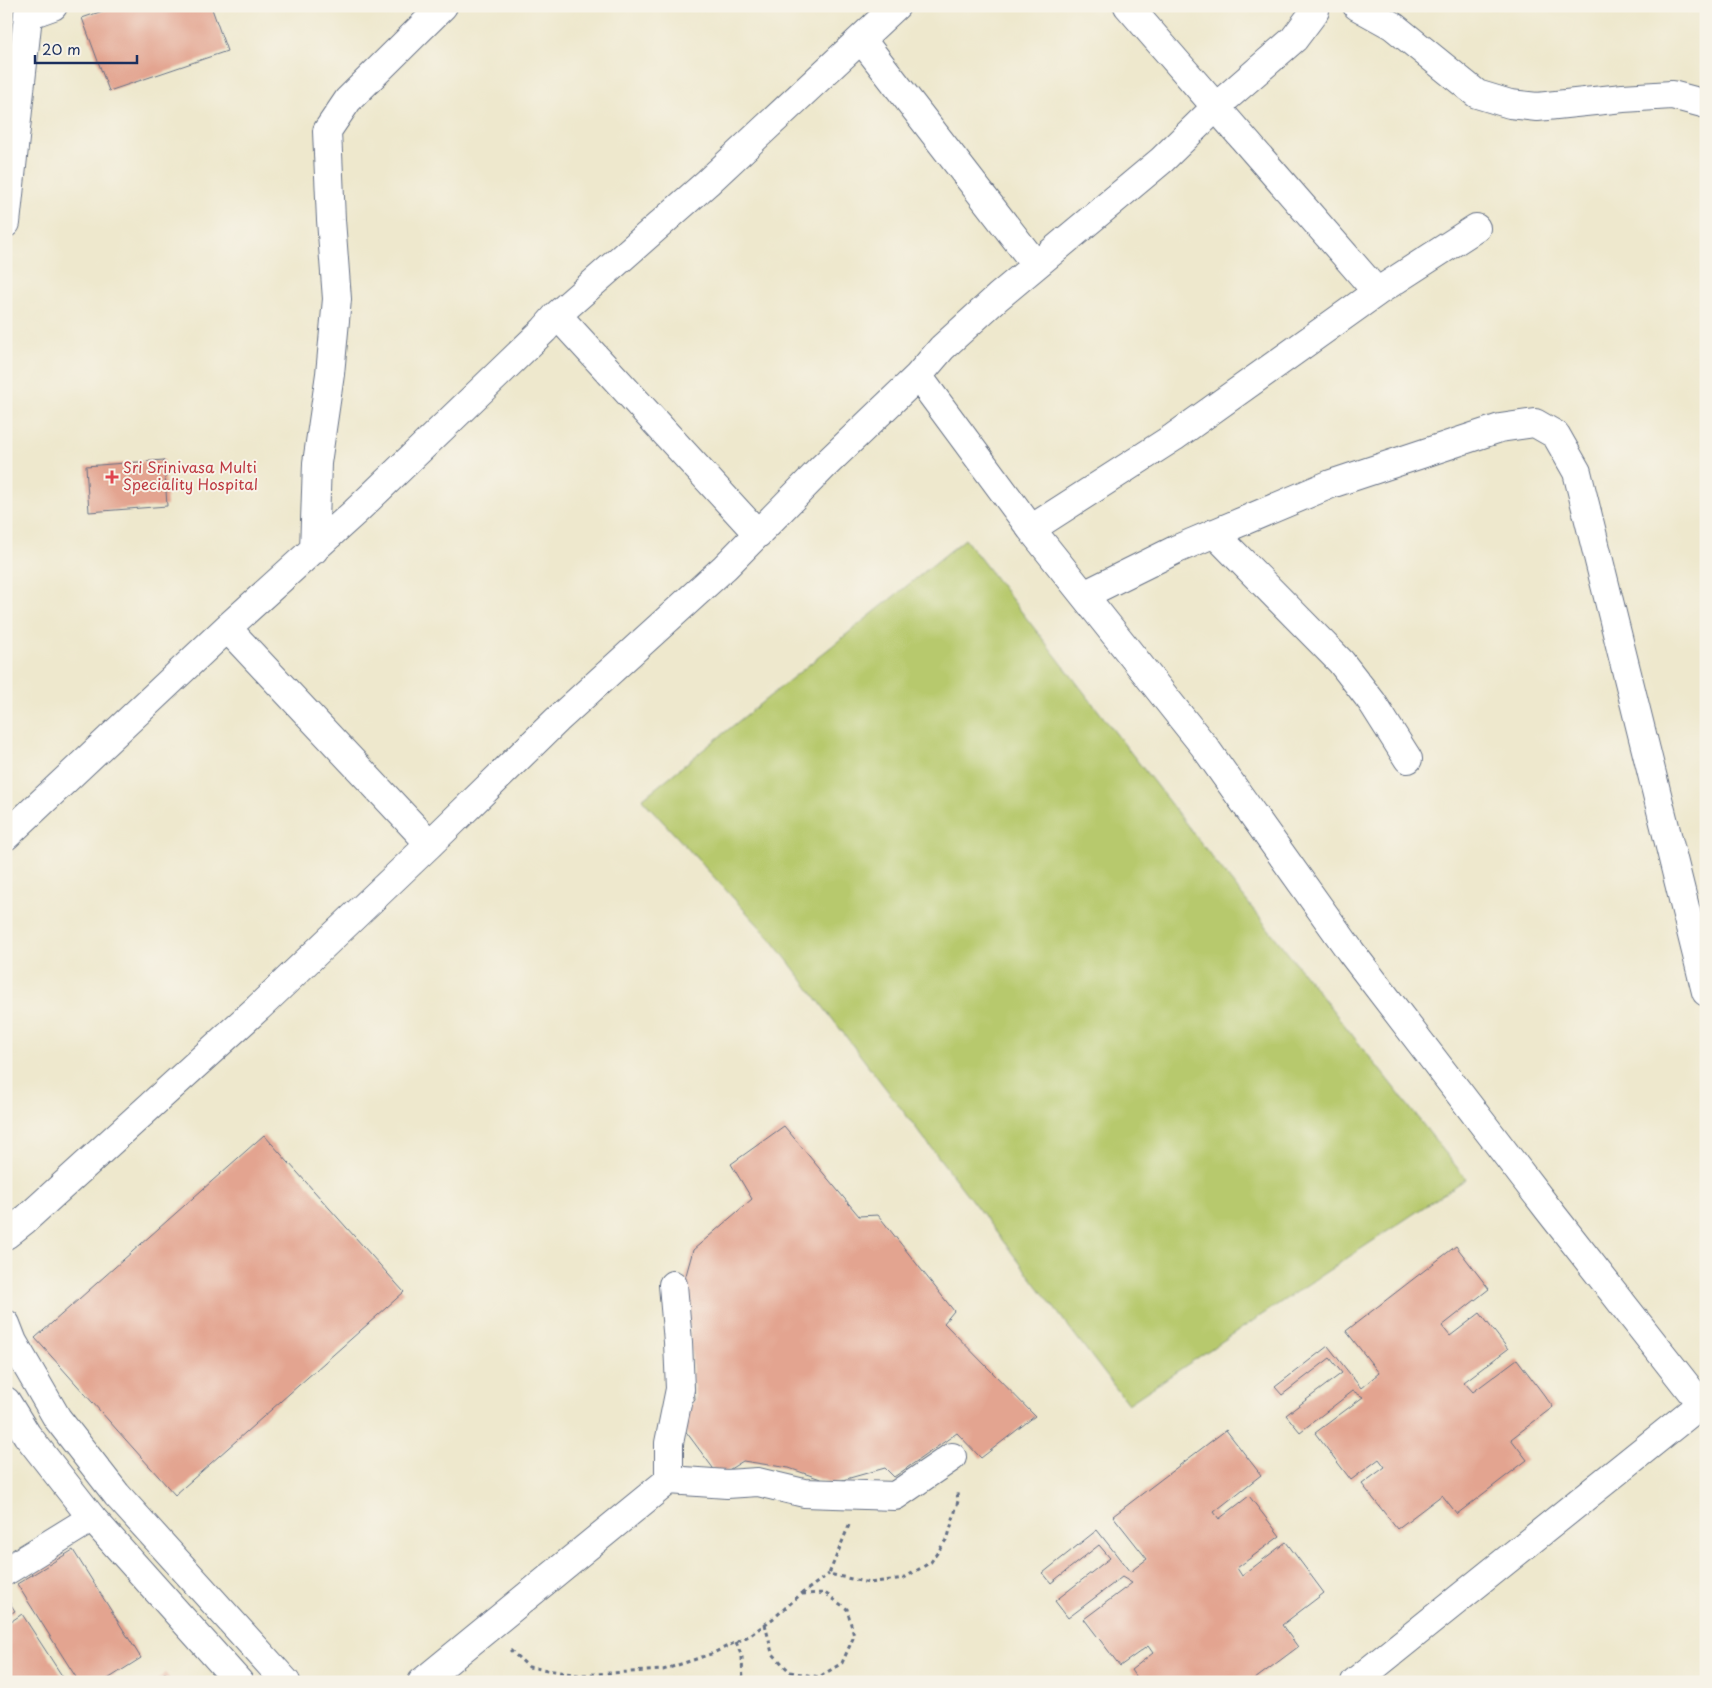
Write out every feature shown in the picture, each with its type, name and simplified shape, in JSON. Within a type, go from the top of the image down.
[{"type":"main road","points":[[6,223],[28,11],[53,6]]},
{"type":"main road","points":[[314,550],[316,463],[330,374],[337,299],[331,220],[328,131],[348,100],[443,6]]},
{"type":"main road","points":[[6,836],[226,628],[355,512],[558,316],[708,182],[896,6]]},
{"type":"main road","points":[[1128,6],[1377,292]]},
{"type":"main road","points":[[6,1235],[26,1220],[258,1008],[557,720],[725,567],[824,466],[918,376],[942,348],[998,297],[1162,160],[1216,106],[1294,39],[1315,11],[1315,6]]},
{"type":"main road","points":[[1357,6],[1393,26],[1478,94],[1510,104],[1537,107],[1672,95],[1706,104]]},
{"type":"main road","points":[[861,39],[1036,265]]},
{"type":"main road","points":[[1031,529],[1174,437],[1377,292],[1476,228]]},
{"type":"main road","points":[[558,316],[758,534]]},
{"type":"main road","points":[[918,376],[1031,529],[1204,746],[1357,960],[1548,1209],[1703,1402],[1355,1682]]},
{"type":"main road","points":[[1084,595],[1177,549],[1331,484],[1500,428],[1535,423],[1556,435],[1577,472],[1701,948],[1706,992]]},
{"type":"main road","points":[[1214,533],[1341,662],[1372,702],[1408,759]]},
{"type":"main road","points":[[226,628],[430,844]]},
{"type":"main road","points":[[670,1480],[669,1443],[680,1389],[673,1285]]},
{"type":"main road","points":[[6,1324],[13,1342],[57,1418],[117,1495],[286,1682]]},
{"type":"main road","points":[[6,1401],[26,1435],[92,1518],[239,1682]]},
{"type":"main road","points":[[422,1682],[670,1480],[727,1484],[758,1482],[804,1494],[895,1496],[952,1457]]},
{"type":"main road","points":[[6,1571],[92,1518]]},
{"type":"path","points":[[829,1574],[869,1583],[904,1578],[931,1562],[948,1537],[958,1501]]},
{"type":"path","points":[[487,1629],[529,1667],[578,1676],[664,1670],[711,1654],[749,1636],[829,1574],[850,1524]]},
{"type":"path","points":[[765,1624],[772,1654],[790,1672],[819,1677],[842,1663],[854,1636],[848,1609],[825,1593],[801,1594]]},
{"type":"path","points":[[736,1642],[742,1657],[743,1682]]},
{"type":"path","points":[[578,1676],[580,1682]]},
{"type":"green space","points":[[965,539],[1215,861],[1466,1179],[1128,1404],[771,939],[642,799]]},
{"type":"building","points":[[117,6],[211,6],[227,51],[109,91],[82,18]]},
{"type":"building","points":[[164,460],[167,506],[89,512],[86,466]]},
{"type":"building","points":[[784,1126],[859,1216],[878,1215],[954,1311],[944,1323],[1035,1416],[981,1458],[957,1433],[894,1477],[885,1468],[832,1483],[789,1468],[743,1461],[719,1476],[678,1421],[695,1399],[689,1325],[676,1311],[693,1250],[752,1199],[731,1164]]},
{"type":"building","points":[[264,1135],[404,1292],[175,1495],[35,1338]]},
{"type":"building","points":[[1456,1246],[1489,1289],[1442,1326],[1450,1336],[1480,1313],[1508,1349],[1464,1382],[1473,1392],[1517,1359],[1553,1407],[1511,1439],[1527,1460],[1457,1514],[1442,1495],[1397,1529],[1362,1484],[1385,1467],[1379,1459],[1351,1480],[1315,1433],[1363,1397],[1353,1391],[1300,1432],[1286,1415],[1342,1373],[1330,1358],[1282,1395],[1275,1387],[1328,1346],[1361,1388],[1379,1373],[1346,1331]]},
{"type":"building","points":[[1226,1430],[1261,1475],[1214,1512],[1219,1519],[1249,1496],[1280,1536],[1237,1568],[1242,1576],[1286,1542],[1324,1593],[1282,1625],[1298,1647],[1251,1682],[1139,1682],[1131,1670],[1153,1653],[1148,1646],[1120,1666],[1084,1619],[1132,1583],[1122,1577],[1068,1618],[1055,1601],[1110,1558],[1099,1545],[1051,1583],[1043,1573],[1097,1530],[1130,1572],[1147,1559],[1113,1516]]},
{"type":"building","points":[[73,1550],[141,1658],[103,1682],[79,1682],[17,1584]]},
{"type":"building","points":[[6,1597],[15,1611],[6,1616]]},
{"type":"building","points":[[22,1614],[66,1682],[6,1682],[6,1625]]},
{"type":"building","points":[[165,1673],[172,1682],[155,1682]]},
{"type":"place","name":"Sri Srinivasa Multi Speciality Hospital","points":[[112,477]]}]
